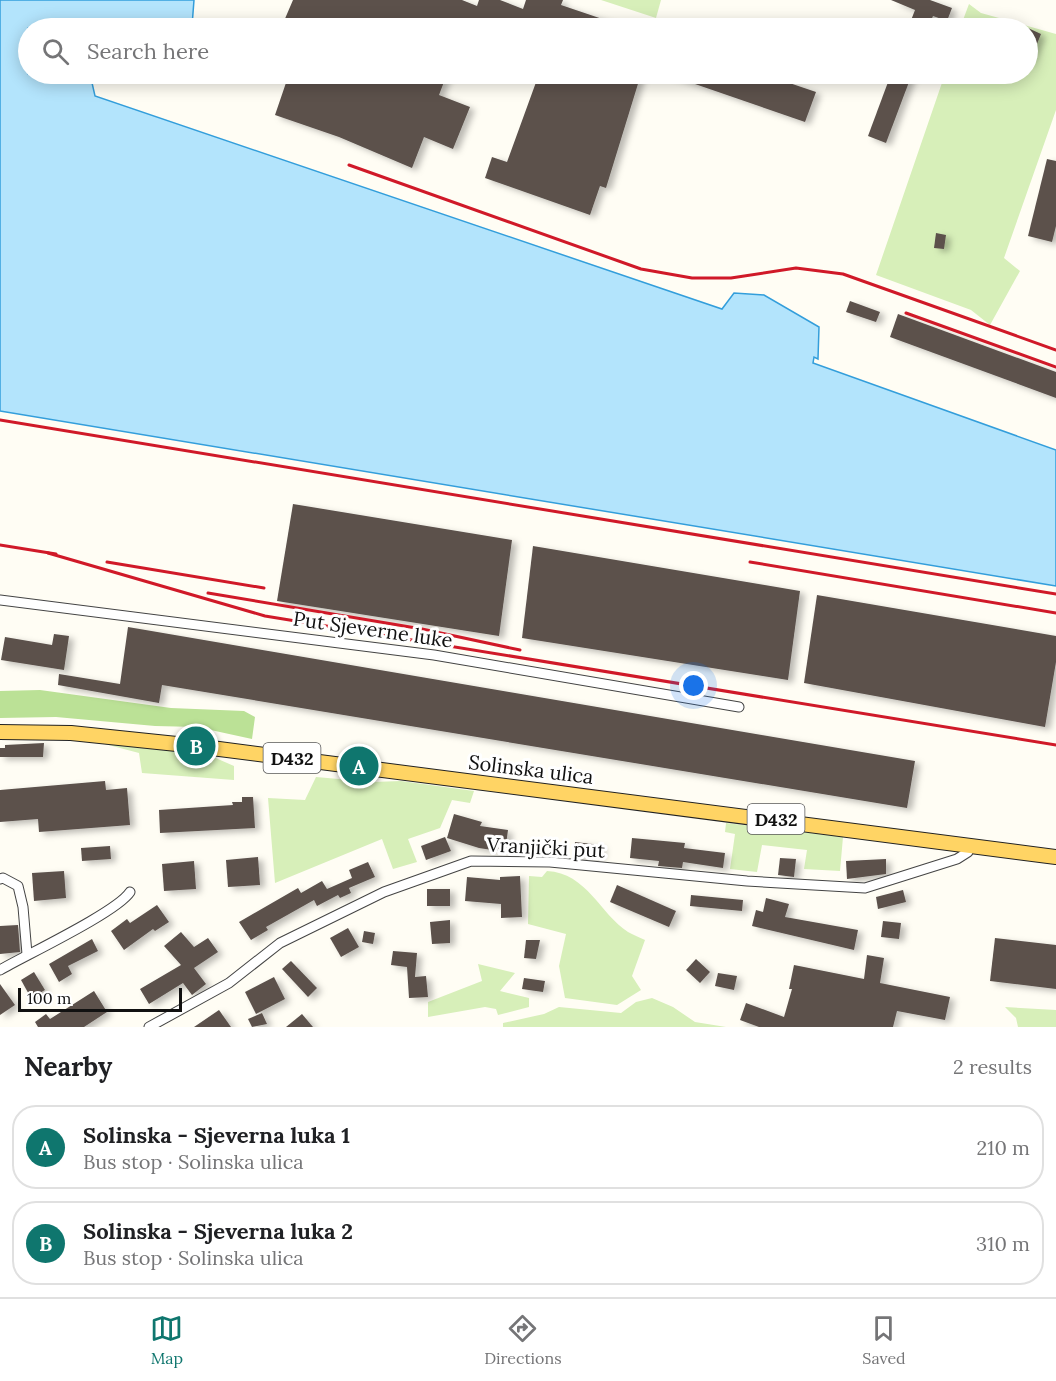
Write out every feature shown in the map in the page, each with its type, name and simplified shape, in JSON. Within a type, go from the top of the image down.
[{"type":"main road","name":"Solinska ulica","points":[[0,732],[71,733],[196,746],[970,844],[1056,857]]},
{"type":"street","name":"Put Sjeverne luke","points":[[0,600],[434,655],[739,707]]},
{"type":"street","name":"Vranjički put","points":[[149,1027],[228,983],[280,943],[384,892],[471,861],[550,862],[747,882],[865,888],[957,859],[968,852],[970,844]]},
{"type":"street","points":[[0,879],[3,878],[18,886],[23,907],[27,954]]},
{"type":"street","points":[[0,970],[95,917],[125,898],[130,892]]},
{"type":"green space","points":[[601,0],[661,0],[656,18]]},
{"type":"green space","points":[[969,4],[981,13],[999,18],[964,18]]},
{"type":"green space","points":[[1038,29],[1056,34],[1056,110],[1004,258],[1020,271],[990,325],[971,310],[876,275],[942,84],[1038,84]]},
{"type":"green space","points":[[40,690],[171,708],[244,711],[255,717],[252,739],[197,727],[155,726],[56,717],[0,718],[0,691]]},
{"type":"green space","points":[[101,743],[211,756],[234,766],[234,780],[142,773],[139,753]]},
{"type":"green space","points":[[316,777],[373,782],[401,781],[474,791],[470,803],[452,800],[440,828],[408,839],[417,862],[393,869],[382,839],[275,883],[268,798],[305,800]]},
{"type":"green space","points":[[726,823],[843,837],[840,871],[804,869],[807,850],[762,845],[757,872],[730,869],[735,834],[725,832]]},
{"type":"green space","points":[[547,871],[561,873],[583,886],[618,924],[645,940],[632,976],[641,990],[617,1005],[565,998],[559,966],[566,934],[528,924],[529,876],[542,877]]},
{"type":"green space","points":[[478,964],[515,973],[500,991],[529,998],[529,1007],[498,1015],[496,1009],[485,1007],[428,1017],[428,1002],[482,981]]},
{"type":"green space","points":[[652,998],[673,1007],[695,1022],[726,1027],[503,1027],[503,1023],[544,1014],[559,1007],[621,1013],[636,1002]]},
{"type":"green space","points":[[1005,1007],[1056,1010],[1056,1027],[1018,1027],[1016,1018]]},
{"type":"water","points":[[0,0],[194,0],[193,18],[18,18],[18,84],[92,84],[95,96],[722,309],[734,293],[764,295],[819,327],[818,359],[814,357],[813,363],[1056,450],[1056,586],[0,411]]},
{"type":"building","points":[[293,0],[462,0],[477,6],[479,0],[500,0],[523,9],[526,0],[563,0],[561,5],[599,18],[285,18]]},
{"type":"building","points":[[891,0],[930,0],[952,8],[948,18],[933,16],[932,18],[912,18],[915,10]]},
{"type":"building","points":[[286,84],[443,84],[439,95],[470,107],[453,149],[424,137],[412,168],[339,137],[275,115]]},
{"type":"building","points":[[535,84],[638,84],[606,188],[600,186],[590,215],[485,178],[492,157],[507,162]]},
{"type":"building","points":[[695,84],[792,84],[816,92],[805,122]]},
{"type":"building","points":[[887,84],[908,84],[886,143],[868,136]]},
{"type":"building","points":[[1047,159],[1056,161],[1056,226],[1052,242],[1028,236]]},
{"type":"building","points":[[936,233],[946,235],[944,249],[934,248]]},
{"type":"building","points":[[850,301],[880,312],[876,322],[846,312]]},
{"type":"building","points":[[898,314],[1056,372],[1056,398],[890,337]]},
{"type":"building","points":[[293,504],[512,540],[499,636],[277,601]]},
{"type":"building","points":[[533,546],[800,591],[788,680],[522,638]]},
{"type":"building","points":[[817,595],[1056,636],[1056,662],[1045,727],[804,683]]},
{"type":"building","points":[[128,627],[915,761],[907,808],[162,685],[159,703],[58,685],[59,674],[120,684]]},
{"type":"building","points":[[54,634],[69,636],[64,670],[1,660],[5,637],[52,645]]},
{"type":"building","points":[[44,743],[43,757],[0,757],[0,748],[5,748],[5,745]]},
{"type":"building","points":[[105,781],[106,790],[127,788],[130,825],[39,832],[38,819],[0,822],[0,790]]},
{"type":"building","points":[[242,797],[253,797],[255,828],[160,833],[159,810],[233,805],[232,802],[242,802]]},
{"type":"building","points":[[454,814],[482,822],[480,826],[508,830],[505,852],[479,848],[447,838]]},
{"type":"building","points":[[445,837],[451,851],[426,860],[421,846]]},
{"type":"building","points":[[632,838],[685,843],[684,848],[725,853],[723,868],[683,862],[682,868],[658,866],[659,861],[630,858]]},
{"type":"building","points":[[575,842],[601,845],[600,857],[574,856]]},
{"type":"building","points":[[110,846],[111,859],[82,861],[81,848]]},
{"type":"building","points":[[258,857],[260,885],[228,887],[226,860]]},
{"type":"building","points":[[780,858],[796,859],[794,877],[778,875]]},
{"type":"building","points":[[886,859],[886,874],[847,879],[846,861]]},
{"type":"building","points":[[194,861],[196,889],[164,891],[162,864]]},
{"type":"building","points":[[368,862],[375,877],[349,888],[351,893],[340,898],[338,895],[317,906],[314,900],[266,927],[268,930],[251,940],[239,922],[298,888],[301,893],[322,881],[327,889],[352,878],[349,870]]},
{"type":"building","points":[[64,871],[66,898],[34,901],[32,873]]},
{"type":"building","points":[[520,876],[522,917],[501,918],[501,904],[465,901],[467,877],[500,880],[500,877]]},
{"type":"building","points":[[617,885],[676,911],[669,927],[610,902]]},
{"type":"building","points":[[427,889],[450,889],[450,906],[427,906]]},
{"type":"building","points":[[903,890],[906,902],[878,909],[876,897]]},
{"type":"building","points":[[691,895],[743,900],[742,911],[690,906]]},
{"type":"building","points":[[766,898],[789,904],[785,917],[858,930],[854,950],[752,926],[756,910],[763,912]]},
{"type":"building","points":[[157,905],[169,922],[155,931],[153,929],[124,950],[111,931],[127,919],[130,923]]},
{"type":"building","points":[[450,920],[450,943],[432,944],[430,922]]},
{"type":"building","points":[[883,921],[901,923],[899,939],[881,937]]},
{"type":"building","points":[[18,925],[20,952],[0,954],[0,926]]},
{"type":"building","points":[[348,928],[359,947],[341,957],[330,938]]},
{"type":"building","points":[[364,931],[375,933],[373,944],[362,942]]},
{"type":"building","points":[[181,932],[194,947],[208,938],[218,952],[194,968],[206,984],[192,995],[183,983],[149,1004],[140,989],[181,965],[164,946]]},
{"type":"building","points":[[995,938],[1056,945],[1056,989],[990,981]]},
{"type":"building","points":[[92,939],[98,951],[68,966],[72,974],[59,982],[49,964]]},
{"type":"building","points":[[526,940],[540,940],[536,959],[524,958]]},
{"type":"building","points":[[393,951],[417,953],[415,977],[426,976],[428,997],[409,998],[407,967],[391,965]]},
{"type":"building","points":[[867,955],[884,958],[880,983],[950,997],[945,1020],[897,1011],[893,1027],[759,1027],[740,1020],[746,1003],[784,1017],[792,989],[789,989],[794,965],[864,979]]},
{"type":"building","points":[[696,959],[710,972],[700,983],[686,970]]},
{"type":"building","points":[[291,961],[317,988],[308,997],[282,969]]},
{"type":"building","points":[[34,972],[45,990],[31,998],[21,980]]},
{"type":"building","points":[[718,973],[737,976],[734,990],[715,986]]},
{"type":"building","points":[[274,977],[285,999],[256,1014],[245,992]]},
{"type":"building","points":[[524,978],[545,981],[543,992],[522,989]]},
{"type":"building","points":[[0,984],[15,1005],[0,1015]]},
{"type":"building","points":[[94,991],[107,1012],[84,1027],[38,1027],[35,1022],[46,1014],[50,1019]]},
{"type":"building","points":[[219,1010],[231,1027],[194,1027]]},
{"type":"building","points":[[262,1013],[267,1024],[252,1027],[248,1019]]},
{"type":"building","points":[[302,1014],[313,1027],[286,1027]]},
{"type":"railway","points":[[349,165],[641,269],[692,278],[731,278],[796,268],[843,274],[1056,350]]},
{"type":"railway","points":[[906,313],[1056,367]]},
{"type":"railway","points":[[0,420],[1056,594]]},
{"type":"railway","points":[[0,545],[56,554]]},
{"type":"railway","points":[[48,553],[265,616],[1056,745]]},
{"type":"railway","points":[[107,562],[264,588]]},
{"type":"railway","points":[[750,562],[1056,613]]},
{"type":"railway","points":[[208,593],[422,629],[520,650]]},
{"type":"place","name":"Solinska - Sjeverna luka 2","points":[[196,746]]},
{"type":"place","name":"Solinska - Sjeverna luka 1","points":[[359,766]]}]
